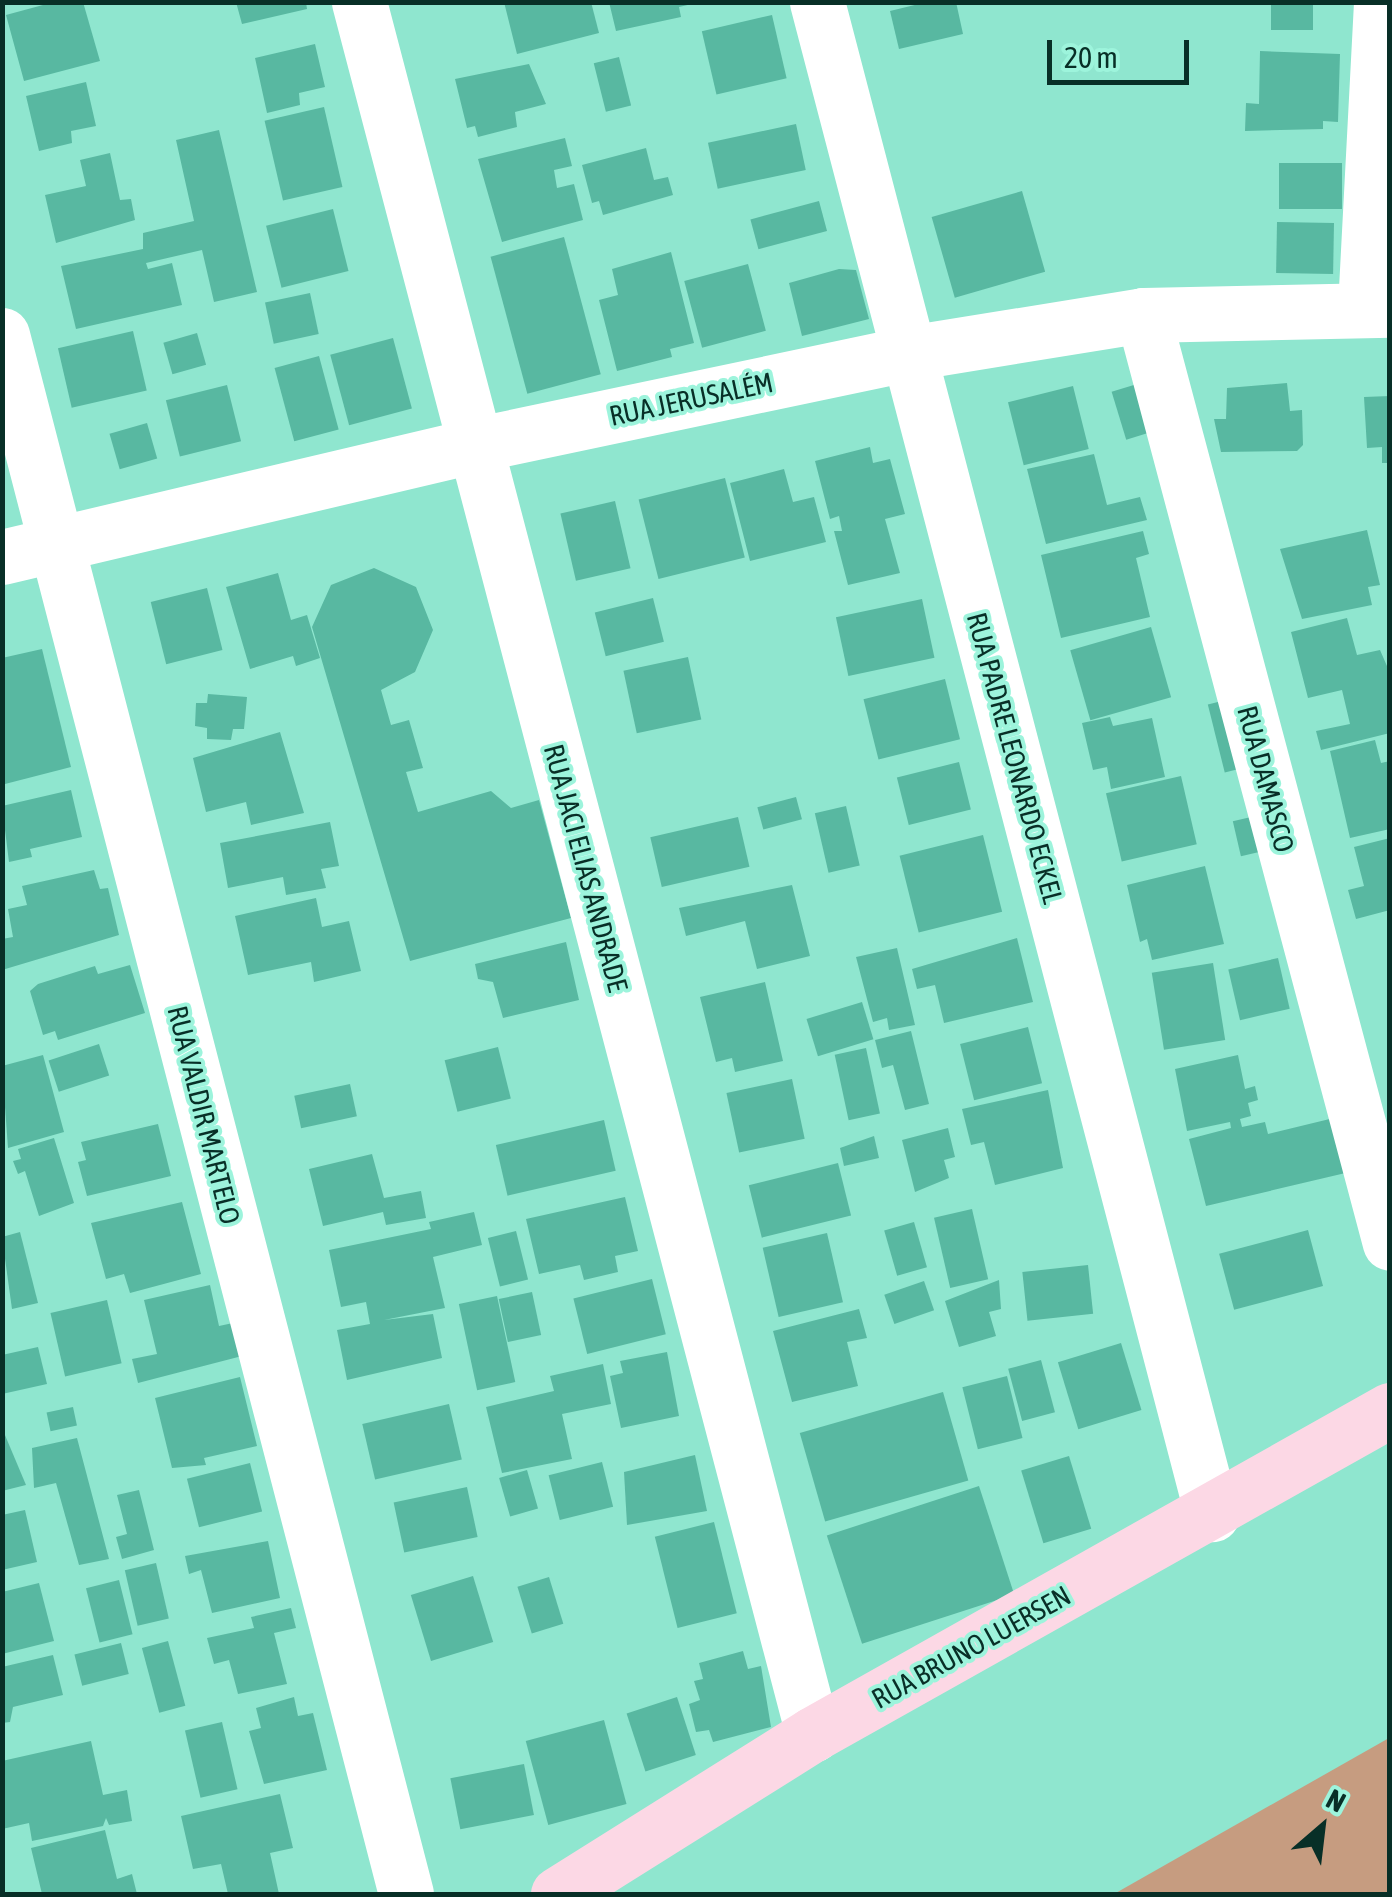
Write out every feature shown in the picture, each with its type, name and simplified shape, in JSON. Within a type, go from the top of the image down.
[{"type":"main road","name":"RUA BRUNO LUERSEN","points":[[558,1894],[813,1734],[1212,1514],[1390,1410]]},
{"type":"street","name":"RUA JACI ELIAS ANDRADE","points":[[358,2],[813,1734]]},
{"type":"street","name":"RUA PADRE LEONARDO ECKEL","points":[[817,2],[1212,1514]]},
{"type":"street","points":[[1377,309],[1381,2]]},
{"type":"street","name":"RUA JERUSALÉM","points":[[2,558],[474,445],[909,353],[1142,314],[1377,309]]},
{"type":"street","name":"RUA DAMASCO","points":[[1142,314],[1390,1243]]},
{"type":"street","name":"RUA VALDIR MARTELO","points":[[2,335],[406,1894]]},
{"type":"shaded area","points":[[1389,1738],[1389,1894],[1114,1894]]},
{"type":"building","points":[[54,2],[83,2],[100,61],[24,81],[6,15]]},
{"type":"building","points":[[236,2],[306,2],[307,9],[242,24]]},
{"type":"building","points":[[504,2],[591,2],[599,33],[517,54]]},
{"type":"building","points":[[609,2],[692,4],[679,7],[681,17],[616,31]]},
{"type":"building","points":[[927,2],[956,2],[963,34],[899,49],[890,11]]},
{"type":"building","points":[[1271,2],[1313,2],[1313,30],[1271,30]]},
{"type":"building","points":[[772,15],[787,78],[716,95],[702,31]]},
{"type":"building","points":[[315,44],[325,87],[299,93],[300,105],[267,113],[255,58]]},
{"type":"building","points":[[1260,51],[1340,54],[1338,122],[1323,121],[1323,129],[1245,131],[1246,103],[1259,104]]},
{"type":"building","points":[[619,57],[631,106],[606,112],[594,63]]},
{"type":"building","points":[[529,64],[546,104],[515,112],[517,127],[478,137],[475,126],[467,128],[455,79]]},
{"type":"building","points":[[86,82],[96,126],[71,131],[72,143],[39,151],[26,96]]},
{"type":"building","points":[[324,107],[342,187],[283,201],[265,121]]},
{"type":"building","points":[[796,124],[806,170],[718,189],[708,143]]},
{"type":"building","points":[[219,130],[257,292],[214,302],[202,250],[146,263],[148,269],[172,263],[182,305],[76,329],[61,266],[143,249],[143,233],[194,221],[176,140]]},
{"type":"building","points":[[565,138],[572,166],[554,170],[557,188],[574,184],[583,220],[502,242],[478,159]]},
{"type":"building","points":[[646,148],[654,180],[668,177],[673,195],[603,215],[599,201],[592,203],[582,165]]},
{"type":"building","points":[[110,153],[120,200],[131,199],[135,220],[56,243],[45,195],[86,186],[80,160]]},
{"type":"building","points":[[1279,163],[1342,163],[1342,209],[1279,209]]},
{"type":"building","points":[[1022,191],[1045,272],[955,298],[932,217]]},
{"type":"building","points":[[819,201],[827,231],[758,249],[750,219]]},
{"type":"building","points":[[333,209],[348,271],[282,288],[266,226]]},
{"type":"building","points":[[1277,222],[1334,223],[1333,274],[1276,273]]},
{"type":"building","points":[[564,237],[601,374],[527,394],[491,257]]},
{"type":"building","points":[[671,252],[694,343],[670,349],[672,357],[617,371],[599,300],[618,295],[612,269]]},
{"type":"building","points":[[748,264],[766,331],[702,348],[684,281]]},
{"type":"building","points":[[839,269],[856,270],[869,319],[802,336],[789,283]]},
{"type":"building","points":[[310,293],[319,334],[274,344],[265,303]]},
{"type":"building","points":[[133,331],[147,390],[72,408],[58,348]]},
{"type":"building","points":[[197,333],[206,365],[172,374],[163,343]]},
{"type":"building","points":[[393,338],[412,409],[349,425],[330,355]]},
{"type":"building","points":[[319,356],[339,429],[294,441],[275,368]]},
{"type":"building","points":[[1147,381],[1162,429],[1126,440],[1112,392]]},
{"type":"building","points":[[1287,383],[1290,411],[1302,410],[1303,445],[1297,451],[1221,452],[1214,419],[1226,419],[1227,388]]},
{"type":"building","points":[[227,385],[241,441],[180,457],[166,400]]},
{"type":"building","points":[[1073,386],[1089,449],[1024,465],[1008,402]]},
{"type":"building","points":[[1390,396],[1390,463],[1382,463],[1382,447],[1367,448],[1364,397]]},
{"type":"building","points":[[147,423],[157,459],[120,469],[110,434]]},
{"type":"building","points":[[870,447],[873,463],[890,459],[905,514],[885,519],[900,573],[848,585],[834,531],[842,531],[839,516],[830,519],[815,461]]},
{"type":"building","points":[[1094,454],[1107,505],[1140,497],[1147,520],[1046,544],[1027,469]]},
{"type":"building","points":[[784,469],[793,502],[814,497],[826,542],[750,561],[730,483]]},
{"type":"building","points":[[725,478],[745,558],[658,579],[639,500]]},
{"type":"building","points":[[615,501],[631,568],[576,581],[560,514]]},
{"type":"building","points":[[1367,530],[1380,585],[1368,587],[1372,605],[1302,619],[1280,549]]},
{"type":"building","points":[[1143,531],[1149,554],[1136,558],[1150,617],[1061,638],[1041,555]]},
{"type":"building","points":[[374,568],[416,587],[433,630],[415,672],[381,690],[391,725],[409,720],[423,768],[406,772],[418,812],[491,791],[511,808],[539,800],[571,918],[410,961],[312,627],[331,585]]},
{"type":"building","points":[[278,573],[291,620],[307,615],[320,658],[296,666],[293,656],[250,669],[226,587]]},
{"type":"building","points":[[207,588],[222,650],[166,664],[151,602]]},
{"type":"building","points":[[653,598],[664,642],[606,656],[595,613]]},
{"type":"building","points":[[922,599],[934,658],[848,676],[836,617]]},
{"type":"building","points":[[1347,618],[1357,655],[1380,650],[1390,673],[1390,733],[1321,750],[1316,731],[1350,724],[1342,690],[1308,698],[1291,632]]},
{"type":"building","points":[[1151,627],[1171,697],[1090,720],[1070,650]]},
{"type":"building","points":[[42,649],[71,767],[5,784],[2,658]]},
{"type":"building","points":[[688,657],[701,720],[637,733],[623,671]]},
{"type":"building","points":[[945,679],[960,739],[878,759],[863,699]]},
{"type":"building","points":[[208,694],[247,697],[244,729],[233,729],[231,740],[207,739],[207,728],[195,726],[196,703],[207,703]]},
{"type":"building","points":[[1234,698],[1251,766],[1225,772],[1208,705]]},
{"type":"building","points":[[1110,717],[1113,726],[1152,718],[1165,777],[1111,789],[1107,767],[1093,770],[1082,723]]},
{"type":"building","points":[[280,732],[304,813],[251,825],[246,802],[206,812],[193,758]]},
{"type":"building","points":[[1375,740],[1381,763],[1390,761],[1390,829],[1350,838],[1330,751]]},
{"type":"building","points":[[959,762],[971,810],[909,825],[897,777]]},
{"type":"building","points":[[1181,776],[1197,844],[1122,862],[1106,793]]},
{"type":"building","points":[[71,790],[82,837],[30,849],[32,857],[9,862],[2,806]]},
{"type":"building","points":[[796,797],[802,819],[763,830],[757,807]]},
{"type":"building","points":[[846,806],[860,865],[829,873],[815,813]]},
{"type":"building","points":[[1264,814],[1272,849],[1241,856],[1233,821]]},
{"type":"building","points":[[738,817],[749,867],[662,887],[650,837]]},
{"type":"building","points":[[330,822],[339,866],[321,869],[326,888],[286,895],[283,877],[228,888],[220,843]]},
{"type":"building","points":[[983,835],[1002,912],[919,932],[900,856]]},
{"type":"building","points":[[1390,838],[1390,910],[1356,919],[1348,890],[1364,886],[1354,847]]},
{"type":"building","points":[[1205,866],[1224,944],[1152,960],[1147,939],[1140,942],[1127,885]]},
{"type":"building","points":[[94,870],[100,889],[108,888],[119,935],[2,970],[2,939],[13,937],[8,909],[27,905],[22,886]]},
{"type":"building","points":[[792,885],[810,956],[757,969],[745,921],[686,936],[679,908]]},
{"type":"building","points":[[316,898],[322,927],[349,921],[361,971],[314,982],[311,962],[248,975],[235,916]]},
{"type":"building","points":[[1017,938],[1033,1002],[944,1023],[935,985],[917,989],[912,969]]},
{"type":"building","points":[[566,942],[579,1000],[503,1018],[493,982],[478,979],[475,964]]},
{"type":"building","points":[[897,948],[915,1025],[889,1030],[887,1018],[873,1022],[856,957]]},
{"type":"building","points":[[1278,958],[1290,1009],[1240,1020],[1228,969]]},
{"type":"building","points":[[1213,963],[1225,1040],[1164,1050],[1152,973]]},
{"type":"building","points":[[130,965],[145,1013],[58,1040],[55,1031],[43,1035],[30,991],[38,984],[95,966],[98,974]]},
{"type":"building","points":[[765,982],[783,1061],[735,1072],[732,1058],[716,1062],[700,997]]},
{"type":"building","points":[[862,1002],[873,1039],[818,1056],[807,1019]]},
{"type":"building","points":[[1028,1027],[1042,1083],[974,1100],[960,1044]]},
{"type":"building","points":[[911,1031],[929,1104],[905,1110],[893,1065],[882,1068],[875,1040]]},
{"type":"building","points":[[99,1044],[109,1075],[59,1092],[49,1060]]},
{"type":"building","points":[[498,1047],[511,1098],[457,1112],[445,1060]]},
{"type":"building","points":[[866,1048],[880,1114],[849,1120],[835,1055]]},
{"type":"building","points":[[43,1055],[64,1132],[8,1148],[2,1066]]},
{"type":"building","points":[[1238,1055],[1245,1089],[1255,1086],[1258,1100],[1248,1103],[1251,1116],[1240,1119],[1242,1127],[1265,1122],[1268,1134],[1342,1116],[1354,1171],[1206,1206],[1189,1139],[1231,1128],[1230,1122],[1187,1131],[1175,1069]]},
{"type":"building","points":[[792,1079],[805,1139],[739,1153],[726,1093]]},
{"type":"building","points":[[350,1084],[357,1116],[301,1128],[294,1096]]},
{"type":"building","points":[[1048,1090],[1063,1168],[995,1185],[984,1142],[971,1145],[962,1109]]},
{"type":"building","points":[[604,1120],[616,1171],[508,1196],[496,1145]]},
{"type":"building","points":[[158,1124],[171,1176],[87,1196],[78,1162],[86,1160],[81,1142]]},
{"type":"building","points":[[948,1128],[955,1157],[944,1160],[949,1178],[915,1192],[902,1140]]},
{"type":"building","points":[[874,1136],[879,1158],[844,1166],[840,1148]]},
{"type":"building","points":[[54,1138],[74,1203],[39,1216],[25,1171],[18,1174],[13,1161],[21,1159],[18,1149]]},
{"type":"building","points":[[372,1154],[384,1198],[421,1191],[426,1218],[386,1225],[383,1212],[323,1226],[309,1169]]},
{"type":"building","points":[[838,1163],[851,1215],[762,1238],[749,1185]]},
{"type":"building","points":[[625,1197],[638,1251],[615,1256],[618,1272],[584,1280],[580,1265],[539,1274],[526,1219]]},
{"type":"building","points":[[182,1202],[201,1274],[130,1293],[124,1274],[106,1279],[91,1223]]},
{"type":"building","points":[[972,1209],[988,1279],[950,1288],[934,1218]]},
{"type":"building","points":[[474,1212],[482,1245],[433,1257],[445,1308],[384,1320],[433,1314],[442,1358],[347,1380],[337,1330],[370,1324],[366,1302],[341,1307],[329,1250],[431,1229],[429,1222]]},
{"type":"building","points":[[914,1222],[927,1267],[897,1276],[884,1231]]},
{"type":"building","points":[[1308,1230],[1323,1286],[1234,1310],[1219,1254]]},
{"type":"building","points":[[516,1231],[528,1280],[500,1287],[488,1238]]},
{"type":"building","points":[[20,1232],[38,1303],[12,1309],[2,1237]]},
{"type":"building","points":[[827,1233],[843,1302],[779,1317],[763,1248]]},
{"type":"building","points":[[1088,1265],[1093,1314],[1027,1321],[1022,1272]]},
{"type":"building","points":[[652,1279],[666,1334],[587,1354],[573,1299]]},
{"type":"building","points":[[999,1280],[1001,1309],[989,1312],[996,1336],[959,1347],[945,1301]]},
{"type":"building","points":[[924,1281],[934,1310],[894,1324],[884,1295]]},
{"type":"building","points":[[210,1285],[219,1326],[233,1323],[242,1356],[138,1383],[132,1359],[157,1354],[144,1300]]},
{"type":"building","points":[[532,1292],[541,1335],[508,1342],[499,1299]]},
{"type":"building","points":[[497,1296],[515,1382],[477,1390],[459,1304]]},
{"type":"building","points":[[107,1300],[122,1363],[65,1376],[50,1313]]},
{"type":"building","points":[[859,1309],[867,1338],[847,1342],[858,1386],[792,1402],[773,1331]]},
{"type":"building","points":[[1121,1343],[1141,1410],[1078,1429],[1058,1362]]},
{"type":"building","points":[[38,1347],[47,1384],[2,1394],[2,1355]]},
{"type":"building","points":[[667,1352],[679,1416],[621,1428],[610,1376],[623,1373],[620,1361]]},
{"type":"building","points":[[1041,1360],[1055,1412],[1022,1421],[1008,1369]]},
{"type":"building","points":[[603,1364],[611,1404],[562,1414],[572,1459],[502,1473],[486,1407],[554,1391],[550,1376]]},
{"type":"building","points":[[1007,1376],[1022,1438],[978,1449],[962,1387]]},
{"type":"building","points":[[240,1377],[257,1446],[204,1458],[206,1465],[172,1468],[155,1398]]},
{"type":"building","points":[[943,1392],[968,1480],[825,1522],[800,1433]]},
{"type":"building","points":[[449,1404],[462,1460],[375,1480],[362,1424]]},
{"type":"building","points":[[73,1407],[77,1426],[51,1431],[47,1413]]},
{"type":"building","points":[[2,1428],[26,1485],[2,1491]]},
{"type":"building","points":[[77,1438],[109,1559],[79,1565],[56,1483],[34,1488],[32,1448]]},
{"type":"building","points":[[695,1455],[707,1511],[627,1525],[624,1472]]},
{"type":"building","points":[[1069,1456],[1091,1529],[1043,1543],[1021,1471]]},
{"type":"building","points":[[602,1462],[613,1507],[560,1520],[549,1475]]},
{"type":"building","points":[[250,1463],[262,1512],[199,1527],[187,1479]]},
{"type":"building","points":[[527,1470],[538,1508],[510,1516],[499,1478]]},
{"type":"building","points":[[979,1486],[1014,1594],[862,1644],[827,1535]]},
{"type":"building","points":[[467,1487],[478,1537],[404,1552],[394,1503]]},
{"type":"building","points":[[139,1490],[154,1550],[122,1559],[116,1537],[127,1534],[117,1495]]},
{"type":"building","points":[[25,1510],[37,1562],[2,1570],[2,1515]]},
{"type":"building","points":[[714,1522],[737,1613],[678,1628],[655,1537]]},
{"type":"building","points":[[268,1541],[280,1598],[212,1613],[201,1570],[189,1574],[185,1556]]},
{"type":"building","points":[[156,1563],[169,1619],[138,1626],[125,1570]]},
{"type":"building","points":[[473,1576],[493,1642],[431,1661],[411,1595]]},
{"type":"building","points":[[549,1577],[563,1624],[532,1634],[517,1587]]},
{"type":"building","points":[[119,1580],[133,1634],[100,1643],[86,1588]]},
{"type":"building","points":[[39,1583],[54,1641],[2,1654],[2,1592]]},
{"type":"building","points":[[291,1608],[296,1628],[274,1633],[287,1684],[238,1694],[229,1660],[214,1664],[207,1638],[254,1628],[251,1617]]},
{"type":"building","points":[[168,1641],[185,1706],[159,1713],[142,1648]]},
{"type":"building","points":[[121,1643],[129,1674],[82,1686],[74,1655]]},
{"type":"building","points":[[743,1651],[748,1669],[761,1666],[771,1727],[713,1742],[709,1730],[696,1732],[689,1704],[700,1700],[694,1681],[703,1679],[699,1663]]},
{"type":"building","points":[[53,1655],[63,1695],[13,1707],[10,1722],[2,1723],[2,1667]]},
{"type":"building","points":[[294,1697],[298,1716],[313,1713],[327,1770],[264,1784],[249,1731],[261,1728],[256,1708]]},
{"type":"building","points":[[677,1697],[696,1755],[645,1771],[627,1713]]},
{"type":"building","points":[[604,1720],[627,1804],[548,1825],[526,1741]]},
{"type":"building","points":[[222,1722],[238,1789],[200,1798],[185,1731]]},
{"type":"building","points":[[91,1741],[103,1795],[127,1790],[132,1821],[109,1825],[106,1818],[103,1826],[32,1841],[29,1823],[2,1829],[2,1761]]},
{"type":"building","points":[[524,1764],[534,1815],[460,1829],[450,1778]]},
{"type":"building","points":[[280,1794],[293,1848],[270,1853],[279,1894],[228,1894],[221,1864],[193,1869],[181,1816]]},
{"type":"building","points":[[105,1830],[117,1879],[132,1874],[137,1894],[42,1894],[31,1848]]}]
